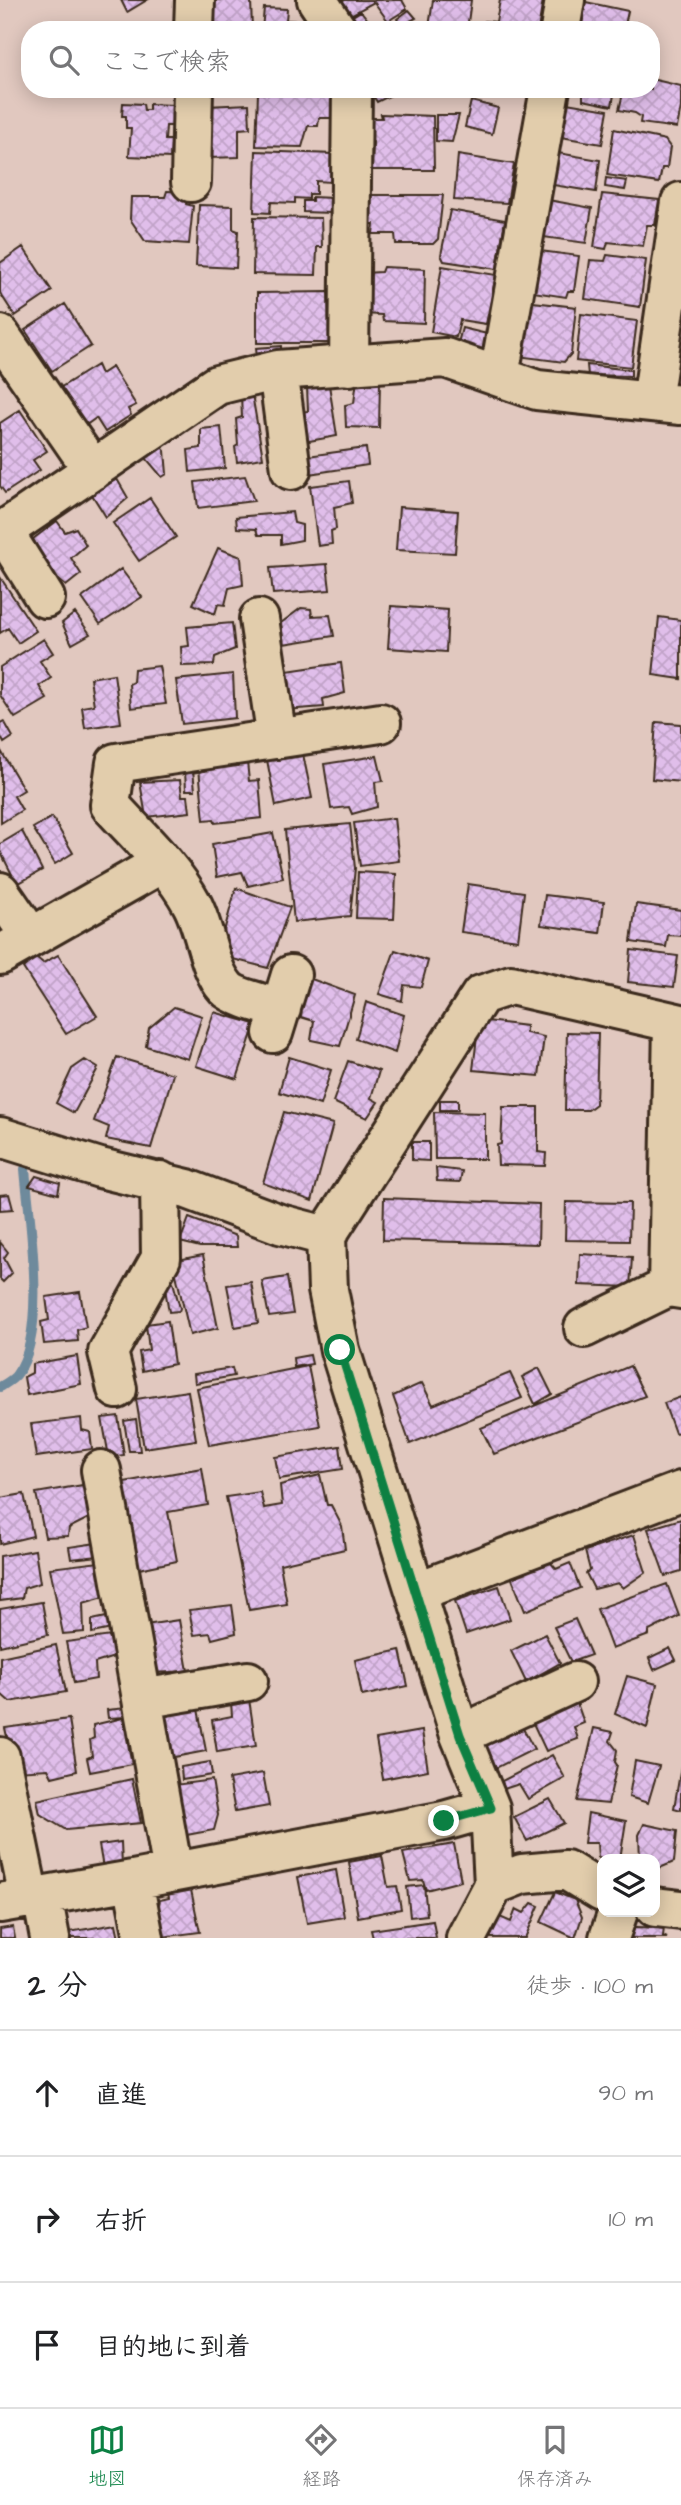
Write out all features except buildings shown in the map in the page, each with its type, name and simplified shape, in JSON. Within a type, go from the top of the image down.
[{"type":"street","points":[[194,21],[195,0]]},
{"type":"street","points":[[317,0],[331,21]]},
{"type":"street","points":[[562,21],[565,0]]},
{"type":"street","points":[[193,98],[193,182]]},
{"type":"street","points":[[349,366],[352,98]]},
{"type":"street","points":[[499,376],[548,98]]},
{"type":"street","points":[[45,598],[1,532],[217,385],[278,370],[445,358],[537,390],[666,404],[681,202]]},
{"type":"street","points":[[0,335],[93,470]]},
{"type":"street","points":[[278,370],[290,470]]},
{"type":"street","points":[[259,620],[277,739]]},
{"type":"street","points":[[282,1006],[228,990],[212,968],[201,923],[190,902],[162,863],[110,805],[116,763],[381,723]]},
{"type":"street","points":[[0,891],[15,946],[162,863]]},
{"type":"street","points":[[466,1938],[494,1885],[491,1808],[460,1735],[340,1350],[328,1290],[326,1236],[481,995],[511,985],[677,1024],[674,1288],[584,1328]]},
{"type":"street","points":[[0,1137],[100,1168],[160,1181],[280,1224],[326,1236]]},
{"type":"street","points":[[117,1389],[108,1352],[161,1258],[160,1181]]},
{"type":"street","points":[[102,1471],[173,1872]]},
{"type":"street","points":[[416,1592],[681,1492]]},
{"type":"street","points":[[142,1699],[248,1681]]},
{"type":"street","points":[[460,1735],[575,1682]]},
{"type":"street","points":[[0,1757],[24,1899],[50,1938]]},
{"type":"street","points":[[24,1899],[444,1821],[491,1808]]},
{"type":"street","points":[[494,1885],[522,1874],[566,1870],[597,1889]]},
{"type":"street","points":[[134,1880],[144,1938]]},
{"type":"street","points":[[660,1908],[681,1910]]},
{"type":"street","points":[[609,1938],[616,1917]]},
{"type":"waterway","points":[[0,1387],[17,1374],[32,1332],[34,1275],[25,1169]]},
{"type":"route","points":[[340,1350],[449,1702],[491,1808],[444,1821]]}]
